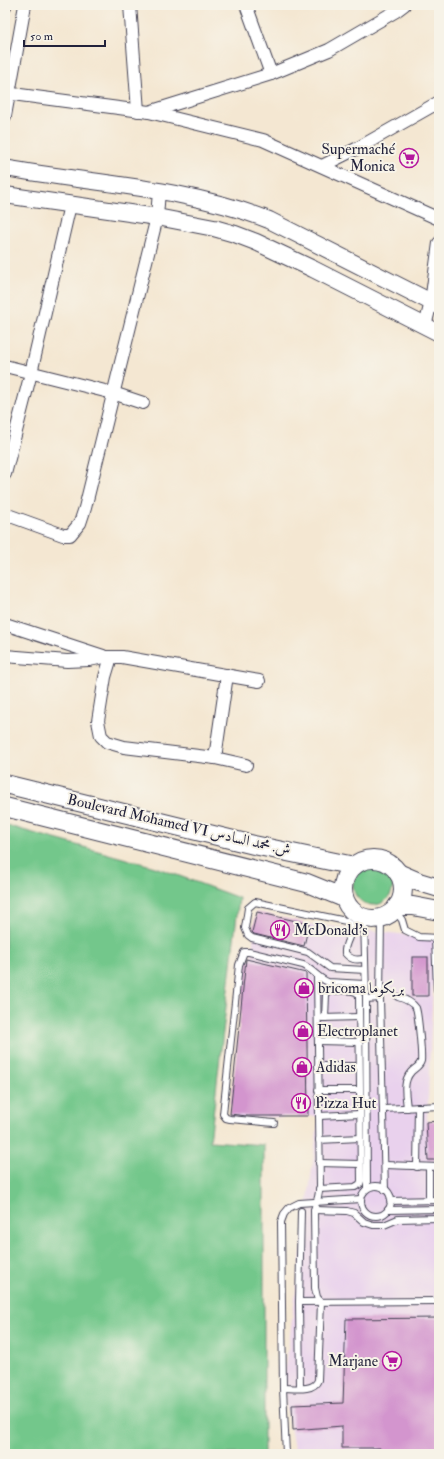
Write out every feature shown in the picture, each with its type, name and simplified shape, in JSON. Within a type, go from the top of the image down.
[{"type":"main road","points":[[5,168],[159,191],[224,205],[269,220],[435,304]]},
{"type":"main road","points":[[5,195],[157,217],[214,228],[235,234],[256,242],[439,333]]},
{"type":"main road","name":"Boulevard Mohamed VI ش. محمد السادس","points":[[5,784],[254,845],[354,866]]},
{"type":"main road","name":"Boulevard Mohamed VI ش. محمد السادس","points":[[5,807],[307,883],[344,898]]},
{"type":"main road","points":[[250,869],[254,845]]},
{"type":"main road","points":[[391,911],[400,901],[403,892],[402,882],[398,873],[391,865],[372,859],[362,861],[354,866],[346,875],[343,886],[344,898],[352,910],[364,917],[372,919],[391,911],[413,906],[439,911]]},
{"type":"main road","points":[[398,873],[419,882],[439,888]]},
{"type":"street","points":[[5,116],[7,93],[25,5]]},
{"type":"street","points":[[130,5],[144,111]]},
{"type":"street","points":[[246,5],[271,74]]},
{"type":"street","points":[[144,111],[271,74],[329,50],[397,7]]},
{"type":"street","points":[[7,93],[144,111],[263,140],[439,219]]},
{"type":"street","points":[[322,166],[358,148],[439,102]]},
{"type":"street","points":[[5,514],[63,535],[70,534],[75,529],[83,515],[157,217],[159,191]]},
{"type":"street","points":[[5,474],[31,373],[70,205]]},
{"type":"street","points":[[424,326],[435,304],[439,243]]},
{"type":"street","points":[[5,366],[113,393],[143,403]]},
{"type":"street","points":[[5,624],[108,657],[145,660],[259,681]]},
{"type":"street","points":[[5,656],[67,661],[108,657]]},
{"type":"street","points":[[108,657],[98,721],[101,736],[107,742],[124,747],[215,758],[246,765]]},
{"type":"street","points":[[215,758],[227,675]]},
{"type":"lane","points":[[364,959],[355,960],[349,958],[345,953],[344,946],[352,933],[352,926],[346,921],[255,902],[248,908],[244,928],[248,935],[252,938],[308,952],[330,968],[365,970]]},
{"type":"lane","points":[[391,911],[402,920],[405,930],[418,937],[437,938],[437,990]]},
{"type":"lane","points":[[385,1190],[380,998],[391,911]]},
{"type":"lane","points":[[364,917],[364,959],[366,984],[367,1188]]},
{"type":"lane","points":[[274,1123],[230,1119],[226,1118],[223,1114],[239,965],[244,952],[303,965],[308,967],[322,980],[333,983],[366,984]]},
{"type":"lane","points":[[283,1388],[311,1388],[318,1383],[321,1302],[317,1297],[315,1288],[314,1210],[319,1189],[317,976]]},
{"type":"lane","points":[[319,1189],[355,1187],[358,1186],[361,1181],[358,993],[354,991],[327,992],[325,1018]]},
{"type":"lane","points":[[398,997],[410,1002],[417,1010],[421,1052],[420,1064],[409,1075],[406,1084],[407,1108]]},
{"type":"lane","points":[[366,999],[380,998]]},
{"type":"lane","points":[[318,1018],[359,1017]]},
{"type":"lane","points":[[318,1042],[359,1042]]},
{"type":"lane","points":[[318,1066],[359,1066]]},
{"type":"lane","points":[[318,1090],[359,1090]]},
{"type":"lane","points":[[384,1109],[439,1106]]},
{"type":"lane","points":[[417,1167],[418,1107]]},
{"type":"lane","points":[[319,1116],[360,1114]]},
{"type":"lane","points":[[319,1140],[360,1138]]},
{"type":"lane","points":[[319,1163],[360,1164]]},
{"type":"lane","points":[[385,1165],[439,1167]]},
{"type":"lane","points":[[429,1167],[429,1200]]},
{"type":"lane","points":[[388,1210],[390,1201],[389,1195],[385,1190],[380,1187],[373,1186],[367,1188],[361,1199],[362,1206],[370,1215],[377,1216],[388,1210],[439,1209]]},
{"type":"lane","points":[[286,1454],[283,1388],[281,1222],[284,1214],[293,1205],[299,1203],[361,1199]]},
{"type":"lane","points":[[390,1201],[439,1200]]},
{"type":"lane","points":[[314,1210],[347,1211],[354,1213],[364,1222],[373,1225],[384,1224],[398,1219],[438,1218]]},
{"type":"lane","points":[[300,1388],[299,1302],[301,1211]]},
{"type":"lane","points":[[299,1302],[439,1301]]},
{"type":"shaded area","points":[[257,912],[309,924],[435,938],[427,1122],[439,1121],[439,1454],[295,1454],[283,1388],[319,1116],[230,1119]]},
{"type":"green space","points":[[5,825],[155,867],[239,898],[210,1141],[264,1145],[264,1454],[5,1454]]},
{"type":"green space","points":[[377,865],[384,868],[390,874],[393,885],[392,893],[384,902],[377,905],[369,905],[362,902],[354,893],[353,881],[356,874],[365,866]]},
{"type":"building","name":"McDonald's","points":[[257,912],[309,924],[304,946],[254,934],[252,932]]},
{"type":"building","points":[[412,957],[428,957],[428,996],[412,996]]},
{"type":"building","points":[[246,959],[306,973],[308,1116],[247,1116],[230,1114]]},
{"type":"building","points":[[439,1121],[439,1160],[428,1160],[426,1122]]},
{"type":"building","name":"Marjane","points":[[439,1318],[439,1454],[381,1454],[380,1448],[342,1448],[342,1426],[293,1430],[292,1405],[343,1403],[346,1319]]},
{"type":"place","name":"Supermaché Monica","points":[[409,158]]},
{"type":"place","name":"McDonald's","points":[[280,930]]},
{"type":"place","name":"bricoma بريكوما","points":[[304,988]]},
{"type":"place","name":"Electroplanet","points":[[303,1031]]},
{"type":"place","name":"Adidas","points":[[302,1067]]},
{"type":"place","name":"Pizza Hut","points":[[301,1103]]},
{"type":"place","name":"Marjane","points":[[392,1361]]}]
